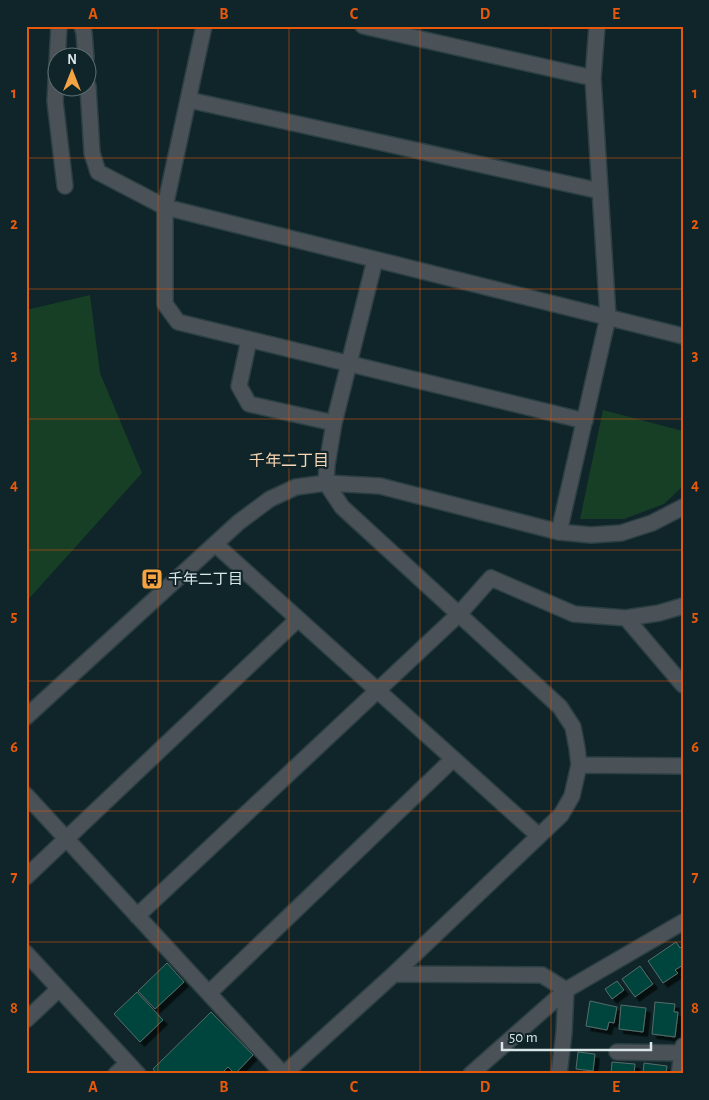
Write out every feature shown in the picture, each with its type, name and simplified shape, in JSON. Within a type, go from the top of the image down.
[{"type":"street","points":[[59,26],[55,101],[65,186]]},
{"type":"street","points":[[82,26],[85,48]]},
{"type":"street","points":[[204,26],[165,207],[165,304],[178,322],[585,421]]},
{"type":"street","points":[[363,26],[594,78]]},
{"type":"street","points":[[559,532],[608,317],[594,78],[597,26]]},
{"type":"street","points":[[89,98],[92,153],[98,172],[165,207],[683,336]]},
{"type":"street","points":[[189,100],[600,191]]},
{"type":"street","points":[[26,795],[283,1074],[394,974],[561,815],[572,796],[578,765],[573,727],[560,707],[342,507],[326,483],[334,423],[376,260]]},
{"type":"street","points":[[249,340],[238,386],[249,404],[334,423]]},
{"type":"street","points":[[26,717],[239,522],[270,499],[296,487],[326,483],[380,486],[559,532],[591,535],[621,533],[652,523],[683,507]]},
{"type":"street","points":[[214,544],[539,836]]},
{"type":"street","points":[[137,916],[459,614],[491,578],[574,614],[626,618],[659,614],[683,606]]},
{"type":"street","points":[[626,618],[683,685]]},
{"type":"street","points":[[26,877],[298,619]]},
{"type":"street","points":[[209,993],[452,759]]},
{"type":"street","points":[[578,765],[683,766]]},
{"type":"street","points":[[471,1074],[566,990],[683,922]]},
{"type":"street","points":[[26,953],[133,1068],[116,1074]]},
{"type":"street","points":[[394,974],[542,975],[566,990]]},
{"type":"street","points":[[26,1020],[59,989]]},
{"type":"street","points":[[558,1074],[564,1033],[566,990]]},
{"type":"street","points":[[617,1052],[682,1050],[679,1074]]},
{"type":"green space","points":[[90,295],[100,373],[142,473],[26,602],[26,310]]},
{"type":"green space","points":[[603,410],[683,431],[683,486],[664,504],[624,519],[580,519]]},
{"type":"building","points":[[676,942],[680,948],[683,945],[683,965],[675,970],[678,973],[663,983],[648,961]]},
{"type":"building","points":[[167,963],[184,982],[155,1009],[138,991]]},
{"type":"building","points":[[640,966],[653,984],[635,997],[622,979]]},
{"type":"building","points":[[617,981],[624,990],[612,999],[605,989]]},
{"type":"building","points":[[137,992],[163,1020],[140,1042],[114,1014]]},
{"type":"building","points":[[590,1001],[617,1007],[614,1023],[609,1022],[607,1030],[586,1026]]},
{"type":"building","points":[[655,1002],[675,1004],[674,1012],[678,1012],[675,1037],[652,1034]]},
{"type":"building","points":[[621,1005],[646,1008],[643,1032],[619,1029]]},
{"type":"building","points":[[211,1012],[253,1055],[235,1074],[228,1067],[221,1074],[157,1074],[153,1069]]},
{"type":"building","points":[[578,1052],[595,1054],[593,1071],[576,1069]]},
{"type":"building","points":[[612,1062],[635,1064],[634,1074],[611,1074]]},
{"type":"building","points":[[644,1063],[667,1066],[666,1074],[643,1074]]},
{"type":"place","name":"千年二丁目","points":[[152,579]]},
{"type":"district","name":"千年二丁目","points":[[289,460]]}]
